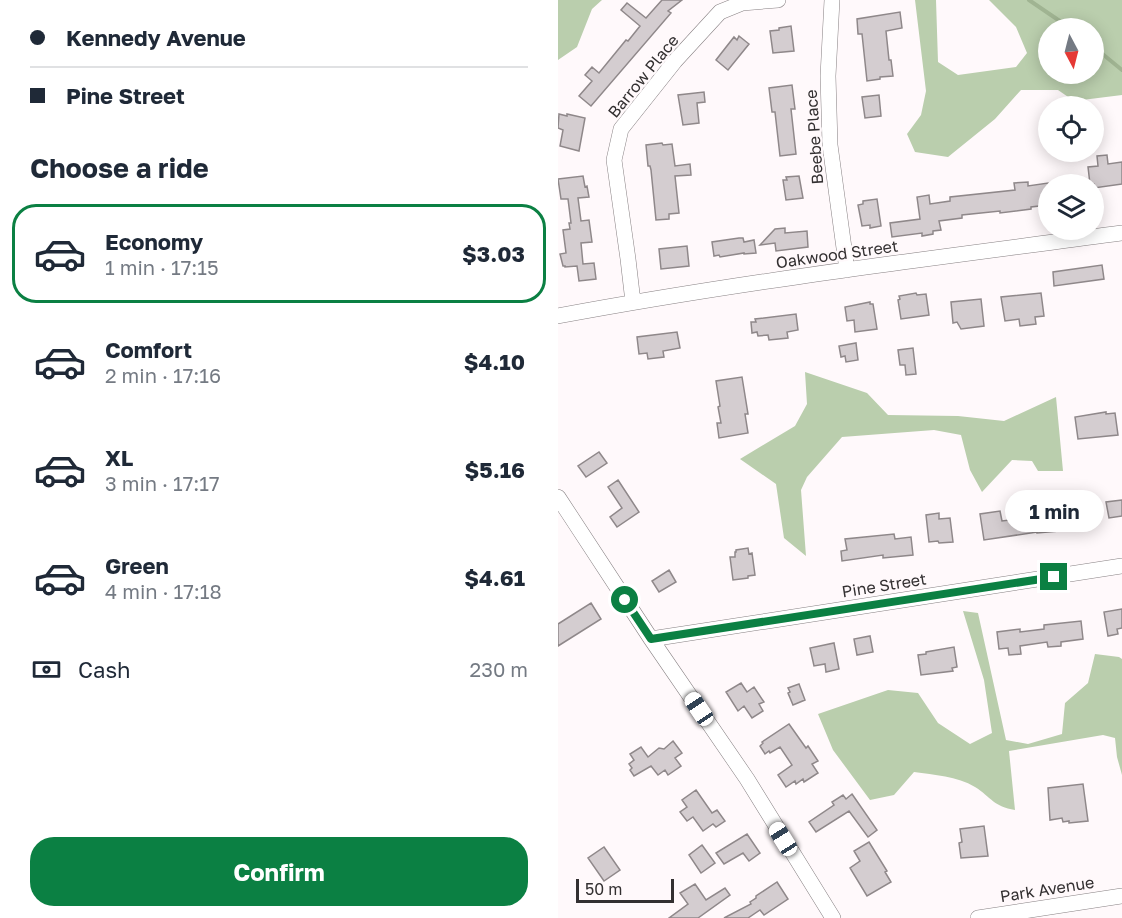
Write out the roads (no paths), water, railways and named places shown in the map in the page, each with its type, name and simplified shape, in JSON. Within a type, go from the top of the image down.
[{"type":"street","name":"Barrow Place","points":[[633,302],[614,160],[621,129],[675,61],[720,12],[742,3],[778,0]]},
{"type":"street","name":"Beebe Place","points":[[832,0],[828,76],[830,145],[848,270]]},
{"type":"street","name":"Oakwood Street","points":[[558,316],[633,302],[848,270],[1122,233]]},
{"type":"street","points":[[558,497],[651,639],[747,779],[833,918]]},
{"type":"street","name":"Pine Street","points":[[651,639],[1122,566]]},
{"type":"street","name":"Park Avenue","points":[[978,918],[1122,896]]},
{"type":"waterway","points":[[1029,0],[1055,18]]},
{"type":"waterway","points":[[1104,55],[1122,70]]}]
